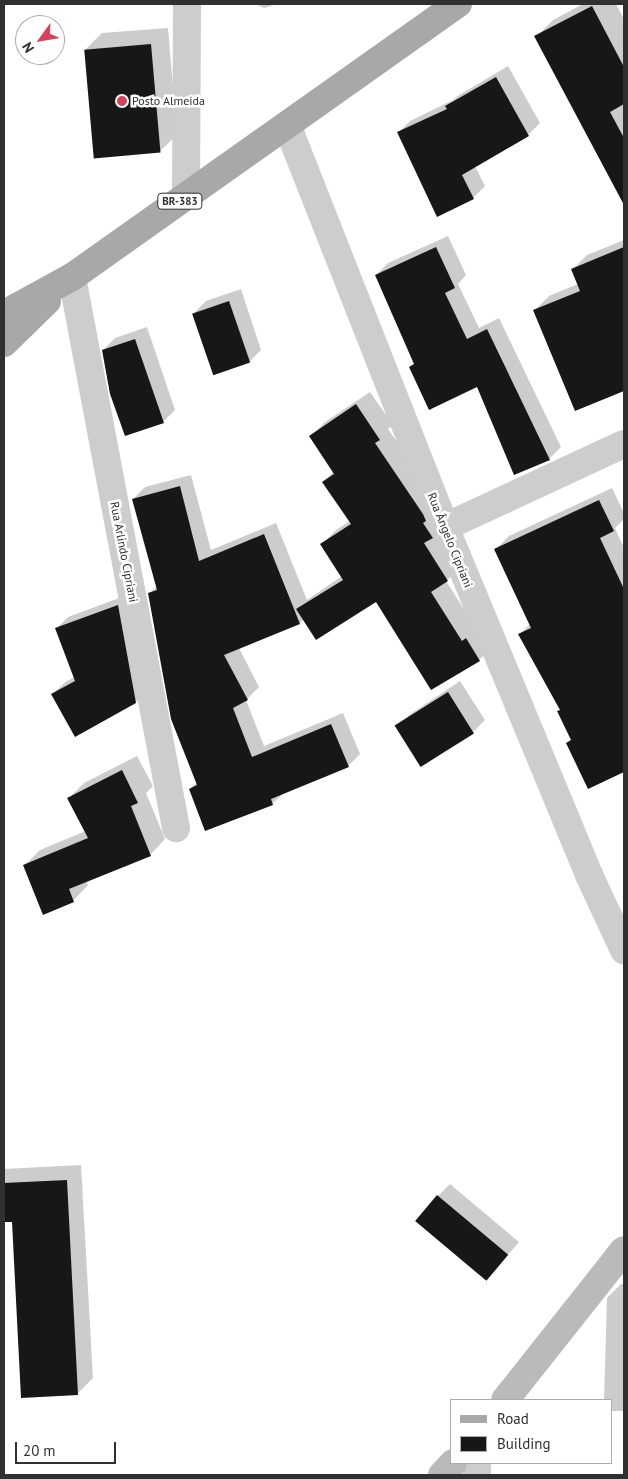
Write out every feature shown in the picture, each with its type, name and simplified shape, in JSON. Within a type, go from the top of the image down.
[{"type":"main road","name":"BR-383","points":[[4,314],[72,276],[458,4]]},
{"type":"main road","name":"BR-383","points":[[4,343],[72,276]]},
{"type":"street","points":[[186,196],[187,4]]},
{"type":"street","name":"Rua Ângelo Cipriani","points":[[287,125],[445,527],[589,875],[624,950]]},
{"type":"street","name":"Rua Arlindo Cipriani","points":[[72,276],[176,828]]},
{"type":"street","points":[[445,527],[624,444]]},
{"type":"street","points":[[506,1399],[624,1250]]},
{"type":"street","points":[[442,1475],[452,1464]]},
{"type":"building","points":[[592,6],[624,67],[624,104],[610,112],[624,138],[624,205],[534,36]]},
{"type":"building","name":"Posto Almeida","points":[[151,44],[160,153],[94,158],[84,50]]},
{"type":"building","points":[[496,77],[529,136],[462,175],[474,199],[437,217],[397,132],[447,109],[445,106]]},
{"type":"building","points":[[436,247],[455,288],[445,293],[467,339],[487,329],[550,460],[514,475],[477,387],[429,410],[409,367],[414,364],[375,275]]},
{"type":"building","points":[[624,247],[624,391],[575,411],[533,310],[580,291],[571,269]]},
{"type":"building","points":[[229,301],[250,362],[213,375],[192,314]]},
{"type":"building","points":[[135,339],[164,423],[125,436],[110,394],[102,350]]},
{"type":"building","points":[[356,404],[380,440],[375,443],[423,514],[426,521],[423,523],[433,538],[424,543],[448,581],[431,592],[462,641],[466,638],[480,661],[431,690],[376,602],[316,640],[296,609],[343,580],[320,544],[351,524],[322,482],[334,474],[309,436]]},
{"type":"building","points":[[180,486],[199,561],[264,534],[300,624],[224,655],[248,700],[233,708],[252,757],[331,724],[349,767],[271,799],[273,805],[205,831],[189,789],[197,785],[171,719],[148,593],[157,590],[132,499]]},
{"type":"building","points":[[599,500],[614,531],[600,538],[624,589],[624,772],[588,789],[566,743],[571,740],[557,711],[560,710],[518,634],[531,628],[494,549]]},
{"type":"building","points":[[118,605],[136,703],[75,737],[51,694],[75,681],[55,628]]},
{"type":"building","points":[[448,692],[474,734],[421,767],[395,725]]},
{"type":"building","points":[[122,770],[138,803],[131,806],[151,856],[69,889],[74,902],[43,915],[23,865],[88,838],[67,798]]},
{"type":"building","points":[[67,1180],[78,1395],[21,1398],[12,1222],[4,1222],[4,1183]]},
{"type":"building","points":[[437,1195],[508,1255],[486,1281],[415,1221]]},
{"type":"place","name":"Posto Almeida","points":[[122,101]]}]
